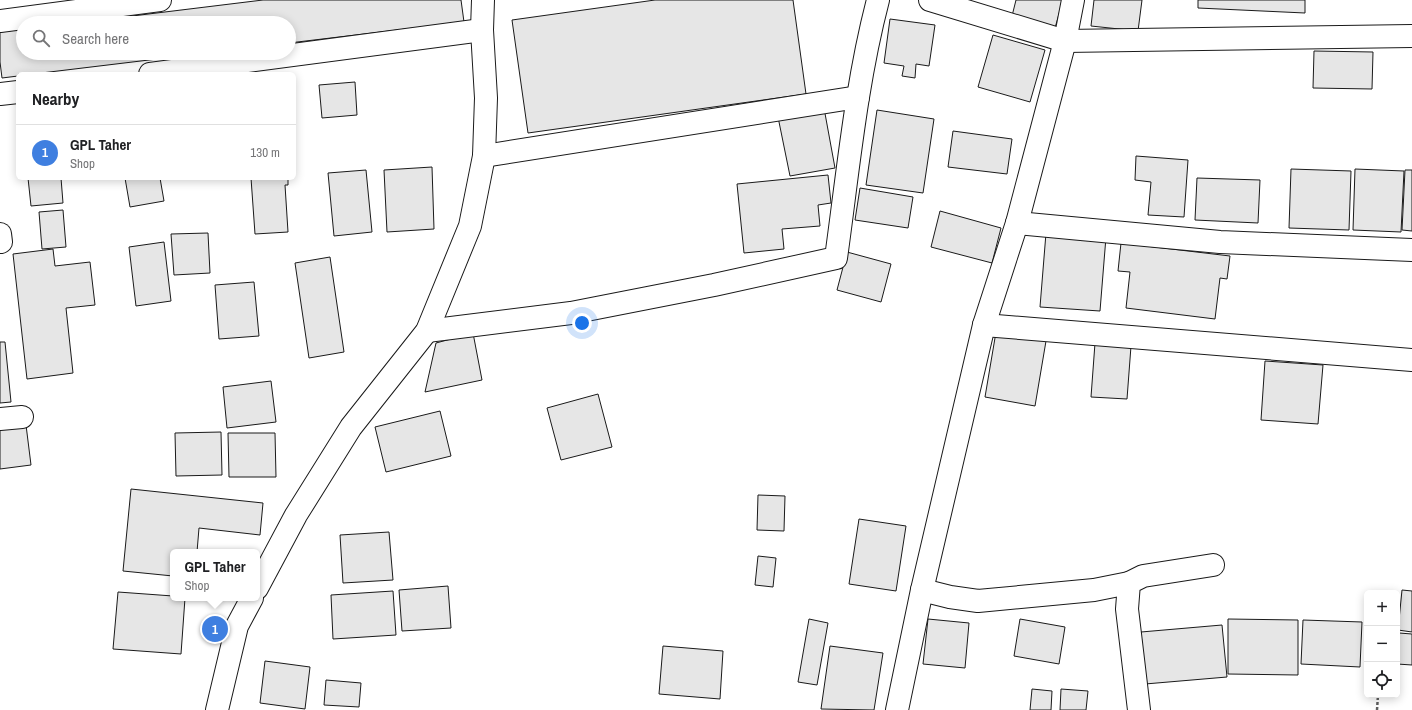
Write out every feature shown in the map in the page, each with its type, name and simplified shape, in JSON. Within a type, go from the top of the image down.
[{"type":"street","points":[[38,16],[160,0]]},
{"type":"street","points":[[260,582],[296,515],[351,427],[426,331],[470,226],[484,156],[486,98],[482,30],[483,0]]},
{"type":"street","points":[[426,331],[572,313],[714,285],[836,258],[858,97],[872,21],[878,0]]},
{"type":"street","points":[[930,0],[1065,41],[1412,36]]},
{"type":"street","points":[[897,710],[922,590],[984,326],[1017,223],[1065,41],[1073,0]]},
{"type":"street","points":[[0,21],[16,19]]},
{"type":"street","points":[[296,55],[482,30]]},
{"type":"street","points":[[165,72],[256,60]]},
{"type":"street","points":[[0,94],[16,92]]},
{"type":"street","points":[[484,156],[858,97]]},
{"type":"street","points":[[1017,223],[1220,242],[1412,250]]},
{"type":"street","points":[[984,326],[1412,360]]},
{"type":"street","points":[[0,419],[22,417]]},
{"type":"street","points":[[922,590],[950,597],[978,601],[1072,593],[1129,583],[1143,576],[1212,565]]},
{"type":"street","points":[[1129,583],[1127,609],[1139,710]]},
{"type":"street","points":[[217,710],[237,626],[250,601]]},
{"type":"path","points":[[1377,710],[1378,698]]},
{"type":"building","points":[[263,0],[461,0],[464,22],[296,42],[296,16],[132,16]]},
{"type":"building","points":[[655,0],[793,0],[806,94],[528,133],[512,20]]},
{"type":"building","points":[[1016,0],[1063,0],[1055,28],[1012,16]]},
{"type":"building","points":[[1094,0],[1142,0],[1138,31],[1091,26]]},
{"type":"building","points":[[1198,0],[1305,0],[1305,13],[1198,8]]},
{"type":"building","points":[[890,19],[935,25],[929,66],[916,64],[915,78],[902,76],[904,66],[884,63]]},
{"type":"building","points":[[16,30],[16,60],[149,60],[50,72],[16,72],[16,76],[2,78],[0,62],[0,32]]},
{"type":"building","points":[[993,35],[1045,50],[1030,102],[978,87]]},
{"type":"building","points":[[1314,51],[1373,52],[1372,89],[1313,88]]},
{"type":"building","points":[[355,82],[357,115],[322,118],[319,85]]},
{"type":"building","points":[[824,108],[835,168],[790,176],[778,117]]},
{"type":"building","points":[[877,110],[934,119],[923,193],[866,185]]},
{"type":"building","points":[[953,131],[1012,139],[1007,174],[948,167]]},
{"type":"building","points":[[1136,156],[1188,160],[1184,217],[1148,215],[1151,182],[1135,180]]},
{"type":"building","points":[[432,167],[434,229],[387,232],[384,170]]},
{"type":"building","points":[[1291,169],[1351,171],[1349,230],[1289,228]]},
{"type":"building","points":[[1355,169],[1404,171],[1401,232],[1353,230]]},
{"type":"building","points":[[366,170],[372,232],[334,236],[328,173]]},
{"type":"building","points":[[1405,170],[1412,170],[1412,231],[1402,230]]},
{"type":"building","points":[[828,175],[831,203],[818,205],[820,226],[782,229],[784,249],[744,253],[737,184]]},
{"type":"building","points":[[1197,178],[1260,180],[1258,223],[1195,220]]},
{"type":"building","points":[[28,180],[61,180],[63,203],[31,206]]},
{"type":"building","points":[[125,180],[160,180],[164,201],[130,207]]},
{"type":"building","points":[[251,180],[288,180],[288,185],[285,185],[288,232],[255,234]]},
{"type":"building","points":[[860,188],[913,197],[908,228],[855,220]]},
{"type":"building","points":[[63,210],[66,247],[42,249],[39,212]]},
{"type":"building","points":[[940,211],[1001,228],[992,263],[931,247]]},
{"type":"building","points":[[208,233],[210,273],[174,275],[171,234]]},
{"type":"building","points":[[1046,233],[1106,237],[1100,311],[1040,307]]},
{"type":"building","points":[[164,242],[171,301],[136,306],[129,247]]},
{"type":"building","points":[[1121,243],[1230,256],[1227,279],[1220,278],[1215,319],[1126,308],[1130,272],[1118,271]]},
{"type":"building","points":[[53,249],[55,266],[90,262],[95,305],[66,308],[73,373],[27,379],[13,254]]},
{"type":"building","points":[[847,252],[891,264],[881,302],[837,290]]},
{"type":"building","points":[[330,257],[344,352],[309,358],[295,263]]},
{"type":"building","points":[[254,282],[259,336],[219,339],[215,285]]},
{"type":"building","points":[[996,332],[1046,341],[1035,406],[985,397]]},
{"type":"building","points":[[473,333],[482,380],[425,392],[436,343]]},
{"type":"building","points":[[0,342],[5,342],[11,402],[0,403]]},
{"type":"building","points":[[1095,343],[1131,346],[1127,399],[1091,397]]},
{"type":"building","points":[[1265,361],[1323,365],[1318,424],[1261,420]]},
{"type":"building","points":[[271,381],[276,422],[227,428],[223,387]]},
{"type":"building","points":[[598,394],[612,447],[561,460],[547,408]]},
{"type":"building","points":[[440,411],[451,456],[386,472],[375,427]]},
{"type":"building","points":[[26,425],[31,465],[0,469],[0,428]]},
{"type":"building","points":[[221,432],[222,475],[176,476],[175,433]]},
{"type":"building","points":[[228,433],[275,433],[276,477],[229,477]]},
{"type":"building","points":[[131,489],[263,503],[260,535],[199,528],[197,549],[170,549],[170,576],[123,571]]},
{"type":"building","points":[[758,495],[785,496],[784,531],[757,530]]},
{"type":"building","points":[[859,519],[906,526],[896,591],[849,584]]},
{"type":"building","points":[[389,532],[393,580],[343,583],[340,535]]},
{"type":"building","points":[[758,556],[776,558],[773,587],[755,585]]},
{"type":"building","points":[[448,586],[451,628],[402,631],[399,590]]},
{"type":"building","points":[[1402,590],[1412,591],[1412,632],[1400,630]]},
{"type":"building","points":[[393,591],[396,635],[333,639],[331,595]]},
{"type":"building","points":[[118,592],[170,596],[170,601],[185,601],[181,654],[113,649]]},
{"type":"building","points":[[809,619],[828,623],[817,685],[798,682]]},
{"type":"building","points":[[928,619],[969,623],[965,668],[923,664]]},
{"type":"building","points":[[1020,619],[1065,627],[1059,664],[1014,656]]},
{"type":"building","points":[[1228,619],[1298,620],[1298,675],[1228,674]]},
{"type":"building","points":[[1303,620],[1362,622],[1360,667],[1301,664]]},
{"type":"building","points":[[1222,625],[1227,677],[1145,684],[1141,632]]},
{"type":"building","points":[[1400,633],[1412,634],[1412,665],[1400,664]]},
{"type":"building","points":[[663,646],[723,651],[720,699],[659,694]]},
{"type":"building","points":[[830,646],[883,653],[874,710],[821,709]]},
{"type":"building","points":[[265,661],[310,667],[305,709],[260,703]]},
{"type":"building","points":[[326,680],[361,683],[359,707],[324,705]]},
{"type":"building","points":[[1032,689],[1052,691],[1051,710],[1030,710]]},
{"type":"building","points":[[1061,689],[1088,691],[1086,710],[1060,710]]},
{"type":"place","name":"GPL Taher","points":[[215,629]]}]
